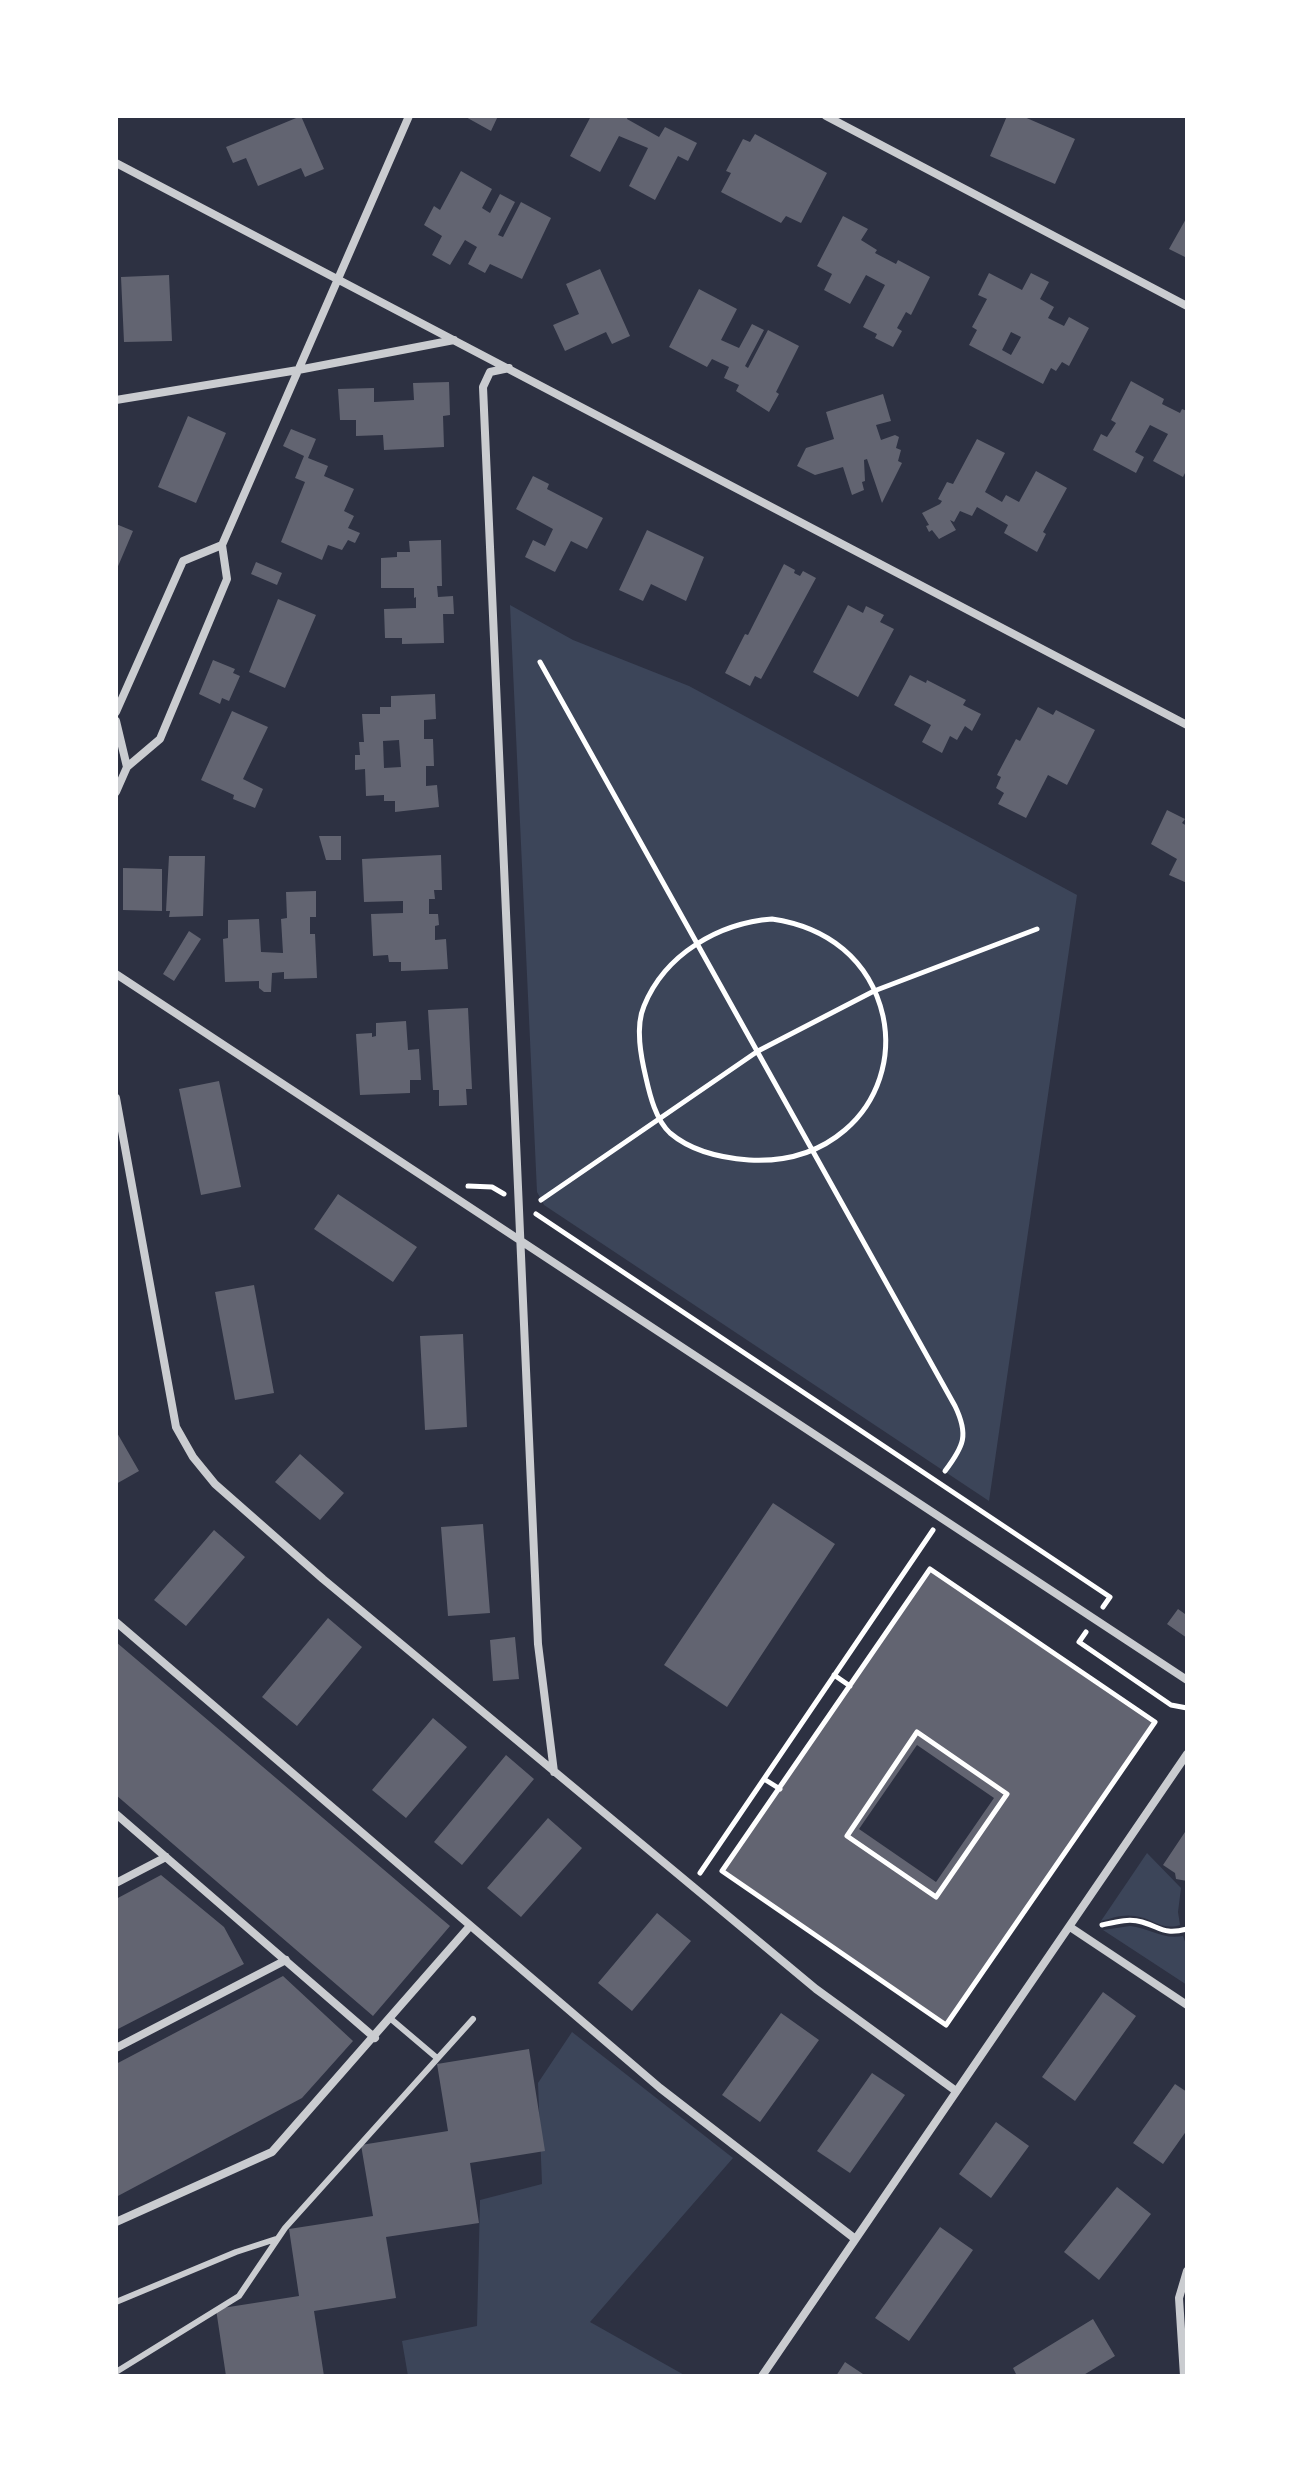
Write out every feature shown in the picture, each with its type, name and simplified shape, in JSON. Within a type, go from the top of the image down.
[{"type":"street","points":[[116,792],[127,767],[160,739],[227,579],[222,545],[409,116]]},
{"type":"street","points":[[826,116],[1187,306]]},
{"type":"street","points":[[116,163],[1187,725]]},
{"type":"street","points":[[116,400],[454,340]]},
{"type":"street","points":[[509,368],[490,372],[483,387],[538,1644],[554,1772]]},
{"type":"street","points":[[116,712],[183,561],[222,545]]},
{"type":"street","points":[[116,721],[127,767]]},
{"type":"street","points":[[116,974],[1187,1680]]},
{"type":"street","points":[[116,1098],[176,1427],[193,1457],[215,1484],[323,1579],[691,1887],[816,1989],[956,2091]]},
{"type":"street","points":[[116,1622],[660,2088],[854,2238]]},
{"type":"street","points":[[762,2376],[1187,1754]]},
{"type":"street","points":[[116,1814],[375,2038]]},
{"type":"street","points":[[116,1883],[166,1857]]},
{"type":"street","points":[[116,2222],[272,2152],[470,1926]]},
{"type":"street","points":[[1070,1927],[1187,2005]]},
{"type":"street","points":[[116,2048],[286,1960]]},
{"type":"street","points":[[1184,2376],[1179,2298],[1187,2271]]},
{"type":"lane","points":[[391,2019],[437,2058]]},
{"type":"lane","points":[[116,2372],[239,2296],[276,2239],[473,2019]]},
{"type":"lane","points":[[116,2302],[236,2252],[276,2239]]},
{"type":"path","points":[[540,662],[964,1424],[958,1453],[945,1471]]},
{"type":"path","points":[[772,919],[798,923],[822,933],[844,949],[861,968],[883,1013],[885,1061],[868,1105],[835,1139],[793,1158],[769,1161],[721,1156],[684,1143],[668,1131],[659,1118],[646,1081],[640,1030],[643,1008],[656,985],[675,962],[698,942],[721,929],[746,921],[772,919]]},
{"type":"path","points":[[541,1200],[758,1051],[874,991],[1037,929]]},
{"type":"path","points":[[529,1209],[1110,1597],[1103,1606]]},
{"type":"path","points":[[691,1887],[941,1518]]},
{"type":"path","points":[[930,1569],[1155,1722],[946,2025],[722,1871],[850,1686],[930,1569]]},
{"type":"path","points":[[1088,1629],[1079,1642],[1171,1705],[1187,1708]]},
{"type":"path","points":[[834,1675],[850,1686]]},
{"type":"path","points":[[917,1732],[1007,1794],[936,1897],[847,1836],[917,1732]]},
{"type":"path","points":[[764,1779],[779,1789]]},
{"type":"path","points":[[1102,1925],[1127,1920],[1140,1921],[1162,1932],[1187,1929]]},
{"type":"shaded area","points":[[510,605],[573,640],[689,686],[1077,895],[989,1501],[544,1205],[537,1192]]},
{"type":"shaded area","points":[[1147,1853],[1181,1888],[1180,1925],[1162,1925],[1131,1916],[1101,1921]]},
{"type":"shaded area","points":[[1130,1926],[1169,1936],[1183,1936],[1187,1947],[1187,1985],[1103,1930]]},
{"type":"shaded area","points":[[572,2032],[733,2158],[590,2322],[686,2376],[408,2376],[402,2341],[477,2326],[480,2200],[542,2184],[538,2083]]},
{"type":"building","points":[[301,116],[324,169],[305,177],[301,168],[258,186],[246,158],[233,163],[226,147]]},
{"type":"building","points":[[464,116],[498,116],[491,131]]},
{"type":"building","points":[[591,116],[628,116],[627,119],[659,137],[665,127],[697,143],[688,161],[678,156],[655,200],[629,186],[648,148],[619,136],[600,172],[570,156]]},
{"type":"building","points":[[1007,116],[1022,116],[1075,139],[1055,184],[990,156]]},
{"type":"building","points":[[755,134],[827,173],[801,223],[786,216],[781,223],[721,192],[731,173],[726,171],[743,139],[750,142]]},
{"type":"building","points":[[461,171],[492,189],[482,208],[490,213],[500,194],[515,202],[498,235],[503,237],[521,202],[551,218],[522,279],[490,264],[485,273],[468,264],[477,247],[465,240],[450,265],[432,255],[442,236],[424,225],[434,206],[440,210]]},
{"type":"building","points":[[843,216],[868,229],[861,240],[877,250],[875,253],[896,264],[898,260],[930,277],[911,315],[906,312],[897,328],[902,331],[893,347],[875,338],[877,334],[863,327],[885,285],[866,275],[850,304],[824,290],[832,274],[817,266]]},
{"type":"building","points":[[1187,217],[1187,258],[1169,249]]},
{"type":"building","points":[[600,269],[630,336],[612,344],[606,332],[565,351],[553,325],[579,314],[566,284]]},
{"type":"building","points":[[989,273],[1022,290],[1031,273],[1049,282],[1040,299],[1054,307],[1048,318],[1064,326],[1069,317],[1089,328],[1069,366],[1062,362],[1056,371],[1051,368],[1043,384],[969,345],[977,330],[972,327],[987,299],[978,295]],"holes":[[[1011,332],[1021,337],[1011,355],[1002,350]]]},
{"type":"building","points":[[169,275],[172,341],[124,342],[121,277]]},
{"type":"building","points":[[699,289],[737,309],[721,340],[739,348],[752,324],[764,330],[745,366],[748,368],[768,330],[799,346],[769,412],[736,391],[739,385],[724,378],[729,367],[712,359],[707,367],[669,347]]},
{"type":"building","points":[[1131,381],[1164,399],[1162,404],[1180,413],[1182,409],[1187,411],[1187,469],[1183,477],[1153,461],[1168,434],[1150,425],[1135,452],[1144,457],[1136,473],[1093,450],[1101,434],[1107,437],[1116,423],[1111,420]]},
{"type":"building","points":[[449,382],[450,415],[443,416],[444,447],[384,450],[383,435],[356,436],[356,420],[340,420],[338,389],[374,388],[374,402],[414,400],[413,383]]},
{"type":"building","points":[[883,394],[891,421],[876,425],[881,440],[895,435],[899,437],[896,448],[901,450],[898,461],[902,463],[882,503],[867,459],[864,460],[864,490],[852,495],[843,467],[815,475],[797,466],[806,448],[834,439],[826,412]]},
{"type":"building","points":[[188,416],[226,433],[196,503],[158,487]]},
{"type":"building","points":[[291,429],[316,439],[308,458],[328,466],[324,476],[354,489],[344,511],[354,516],[348,528],[360,533],[355,543],[348,540],[342,550],[328,545],[322,560],[281,542],[305,482],[295,478],[304,456],[283,446]]},
{"type":"building","points":[[977,439],[1005,453],[985,492],[1002,502],[1006,495],[1019,502],[1036,471],[1067,488],[1043,532],[1046,534],[1037,552],[1004,533],[1008,525],[977,507],[972,516],[960,511],[954,522],[950,520],[956,530],[939,539],[932,530],[929,532],[926,526],[929,525],[922,513],[940,504],[942,501],[938,499],[947,482],[953,484]]},
{"type":"building","points":[[533,476],[549,484],[547,489],[603,518],[587,549],[571,541],[555,572],[525,557],[533,540],[545,546],[553,529],[516,509]]},
{"type":"building","points":[[116,524],[133,531],[116,571]]},
{"type":"building","points":[[647,530],[704,557],[686,601],[651,584],[643,601],[619,590]]},
{"type":"building","points":[[441,540],[442,586],[437,586],[438,597],[453,596],[454,614],[443,614],[444,643],[402,644],[402,638],[385,638],[384,609],[416,608],[416,597],[414,588],[381,588],[381,558],[397,557],[397,552],[410,552],[409,541]]},
{"type":"building","points":[[256,562],[282,573],[277,585],[251,574]]},
{"type":"building","points":[[784,564],[800,576],[803,571],[816,578],[761,679],[755,676],[750,686],[725,673]]},
{"type":"building","points":[[278,599],[316,615],[285,688],[249,672]]},
{"type":"building","points":[[848,605],[863,613],[866,606],[884,615],[880,622],[894,629],[858,697],[813,672]]},
{"type":"building","points":[[213,660],[235,669],[233,673],[240,676],[229,701],[222,698],[220,704],[199,694]]},
{"type":"building","points":[[910,675],[966,700],[963,705],[981,714],[972,731],[965,726],[957,740],[950,736],[942,753],[922,742],[931,725],[894,705]]},
{"type":"building","points":[[435,694],[436,719],[424,720],[424,739],[433,739],[434,766],[426,766],[426,786],[437,785],[439,807],[395,812],[395,801],[384,801],[384,795],[366,796],[365,769],[355,770],[355,755],[360,755],[359,742],[364,742],[362,714],[380,714],[380,707],[391,707],[391,696]],"holes":[[[399,740],[401,767],[384,768],[383,741]]]},
{"type":"building","points":[[1038,707],[1053,715],[1056,710],[1095,730],[1067,785],[1048,775],[1026,818],[998,804],[1004,793],[996,788],[1001,777],[997,775]]},
{"type":"building","points":[[232,711],[268,727],[243,779],[263,789],[255,808],[201,780]]},
{"type":"building","points":[[1167,810],[1185,819],[1182,823],[1187,826],[1187,883],[1169,875],[1177,859],[1151,844]]},
{"type":"building","points":[[319,836],[341,836],[341,860],[326,860]]},
{"type":"building","points":[[441,855],[442,890],[434,890],[435,899],[429,899],[429,914],[438,914],[435,940],[446,939],[448,969],[401,971],[401,962],[389,962],[388,955],[373,956],[371,914],[403,913],[403,901],[364,902],[362,859]]},
{"type":"building","points":[[169,856],[205,856],[203,916],[169,917],[170,911],[166,911]]},
{"type":"building","points":[[123,868],[162,869],[162,911],[123,910]]},
{"type":"building","points":[[316,891],[316,917],[310,917],[310,934],[315,934],[317,978],[284,979],[284,972],[272,973],[271,992],[259,988],[259,981],[225,982],[223,939],[228,938],[228,920],[259,919],[261,952],[283,953],[281,919],[287,918],[286,892]]},
{"type":"building","points":[[189,931],[201,939],[174,981],[163,974]]},
{"type":"building","points":[[468,1008],[472,1089],[466,1089],[467,1105],[439,1106],[439,1090],[433,1090],[428,1010]]},
{"type":"building","points":[[406,1021],[408,1050],[419,1049],[421,1080],[410,1080],[410,1093],[360,1095],[356,1034],[372,1033],[372,1037],[376,1036],[376,1023]]},
{"type":"building","points":[[219,1081],[241,1187],[201,1195],[179,1089]]},
{"type":"building","points":[[338,1194],[417,1247],[393,1282],[314,1229]]},
{"type":"building","points":[[254,1285],[274,1393],[235,1400],[215,1292]]},
{"type":"building","points":[[463,1334],[467,1427],[425,1430],[420,1336]]},
{"type":"building","points":[[116,1431],[139,1471],[116,1484]]},
{"type":"building","points":[[300,1454],[344,1493],[320,1520],[275,1482]]},
{"type":"building","points":[[773,1503],[835,1544],[727,1707],[664,1665]]},
{"type":"building","points":[[483,1524],[490,1613],[448,1616],[441,1527]]},
{"type":"building","points":[[214,1530],[245,1557],[186,1626],[154,1600]]},
{"type":"building","points":[[930,1571],[1152,1723],[946,2023],[724,1871]],"holes":[[[917,1745],[994,1798],[936,1882],[859,1829]]]},
{"type":"building","points":[[1178,1609],[1185,1614],[1187,1611],[1187,1638],[1167,1624]]},
{"type":"building","points":[[328,1618],[362,1647],[297,1726],[262,1697]]},
{"type":"building","points":[[515,1637],[519,1679],[493,1681],[490,1640]]},
{"type":"building","points":[[116,1642],[450,1926],[373,2016],[116,1795]]},
{"type":"building","points":[[433,1718],[467,1747],[406,1818],[372,1790]]},
{"type":"building","points":[[506,1755],[534,1779],[462,1865],[434,1842]]},
{"type":"building","points":[[548,1818],[582,1848],[521,1917],[487,1888]]},
{"type":"building","points":[[1187,1829],[1187,1881],[1176,1879],[1175,1873],[1163,1865]]},
{"type":"building","points":[[161,1875],[224,1927],[244,1964],[116,2030],[116,1899]]},
{"type":"building","points":[[657,1913],[691,1941],[632,2011],[598,1983]]},
{"type":"building","points":[[283,1976],[353,2041],[302,2098],[116,2197],[116,2064]]},
{"type":"building","points":[[1103,1992],[1136,2016],[1075,2101],[1042,2077]]},
{"type":"building","points":[[781,2013],[819,2040],[760,2122],[722,2095]]},
{"type":"building","points":[[529,2049],[545,2151],[470,2163],[479,2223],[386,2237],[396,2298],[314,2311],[324,2376],[226,2376],[216,2309],[299,2296],[289,2229],[373,2216],[361,2145],[448,2131],[437,2064]]},
{"type":"building","points":[[872,2073],[905,2095],[850,2173],[817,2151]]},
{"type":"building","points":[[1175,2084],[1187,2092],[1187,2130],[1163,2164],[1133,2143]]},
{"type":"building","points":[[996,2122],[1029,2146],[991,2198],[959,2174]]},
{"type":"building","points":[[1117,2187],[1151,2214],[1099,2280],[1064,2252]]},
{"type":"building","points":[[940,2227],[973,2250],[909,2341],[875,2318]]},
{"type":"building","points":[[1093,2319],[1115,2356],[1082,2376],[1017,2376],[1013,2368]]},
{"type":"building","points":[[845,2362],[866,2376],[836,2376]]}]
